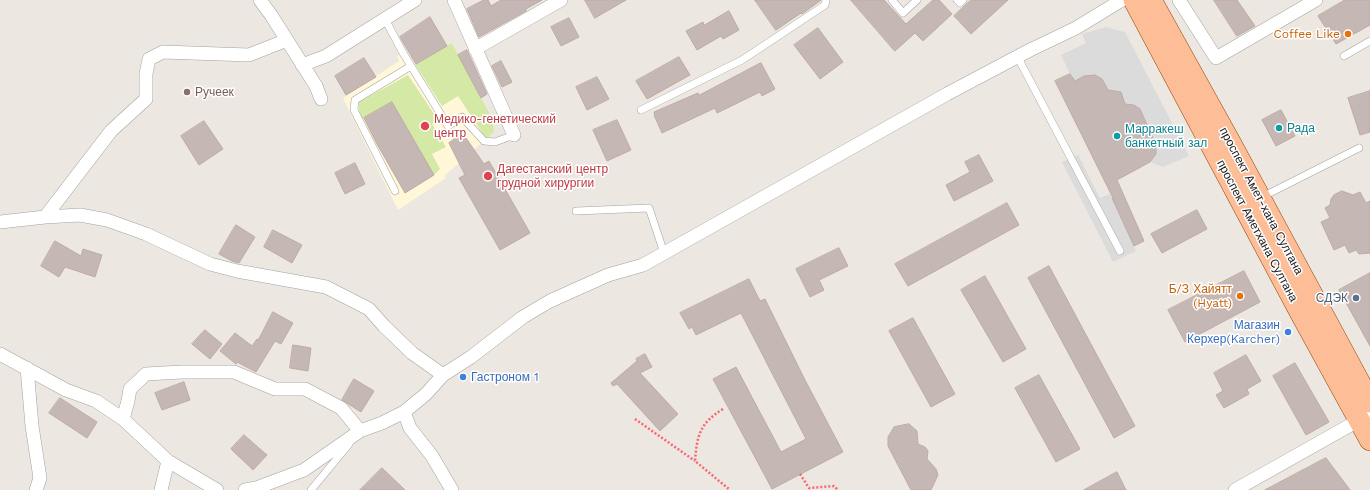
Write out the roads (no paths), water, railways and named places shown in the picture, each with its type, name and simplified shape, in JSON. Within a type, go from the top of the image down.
[{"type":"main road","name":"проспект Аметхана Султана","points":[[1134,0],[1296,306],[1364,417],[1370,440]]},
{"type":"main road","name":"проспект Амет-хана Султана","points":[[1151,0],[1370,402]]},
{"type":"street","points":[[260,0],[316,86],[322,100]]},
{"type":"street","points":[[302,65],[326,56],[415,0]]},
{"type":"street","points":[[454,0],[514,135]]},
{"type":"street","points":[[475,48],[561,0]]},
{"type":"street","points":[[245,490],[256,488],[304,470],[360,431],[382,423],[404,412],[426,394],[443,375],[471,357],[523,317],[550,301],[608,275],[643,265],[947,94],[1017,56],[1076,28],[1122,0]]},
{"type":"street","points":[[1179,0],[1216,58],[1316,0]]},
{"type":"street","points":[[45,217],[111,131],[146,99],[146,74],[149,59],[163,52],[249,55],[287,40]]},
{"type":"street","points":[[0,222],[80,215],[107,220],[146,234],[210,264],[237,271],[326,287],[369,309],[412,353],[443,375]]},
{"type":"street","points":[[0,354],[66,390],[96,401],[123,419],[168,462],[217,490]]},
{"type":"street","points":[[27,368],[32,426],[40,478],[36,490]]},
{"type":"street","points":[[123,419],[130,388],[146,374],[234,372],[275,388],[305,388],[341,408],[360,431]]},
{"type":"street","points":[[404,412],[410,428],[432,456],[452,490]]},
{"type":"street","points":[[1235,490],[1364,417]]},
{"type":"street","points":[[161,490],[168,462]]},
{"type":"lane","points":[[640,110],[742,60],[825,5],[826,0]]},
{"type":"lane","points":[[892,0],[903,13],[917,0]]},
{"type":"lane","points":[[956,0],[960,2],[963,0]]},
{"type":"lane","points":[[385,19],[410,66],[448,126],[462,117],[484,141],[495,142],[514,135]]},
{"type":"lane","points":[[1344,56],[1370,41]]},
{"type":"lane","points":[[1017,56],[1120,251]]},
{"type":"lane","points":[[394,191],[354,110],[355,100],[410,66]]},
{"type":"lane","points":[[1260,198],[1359,148]]},
{"type":"lane","points":[[576,211],[649,208],[664,253]]},
{"type":"lane","points":[[311,490],[360,431]]},
{"type":"place","name":"Coffee Like","points":[[1348,34]]},
{"type":"place","name":"Ручеек","points":[[187,92]]},
{"type":"place","name":"Медико-генетический центр","points":[[425,126]]},
{"type":"place","name":"Рада","points":[[1279,128]]},
{"type":"place","name":"Марракеш банкетный зал","points":[[1117,136]]},
{"type":"place","name":"Дагестанский центр грудной хирургии","points":[[488,176]]},
{"type":"place","name":"Б/З Хайятт (Hyatt)","points":[[1240,296]]},
{"type":"place","name":"СДЭК","points":[[1356,298]]},
{"type":"place","name":"Магазин Керхер(Karcher)","points":[[1288,332]]},
{"type":"place","name":"Гастроном 1","points":[[463,377]]}]
